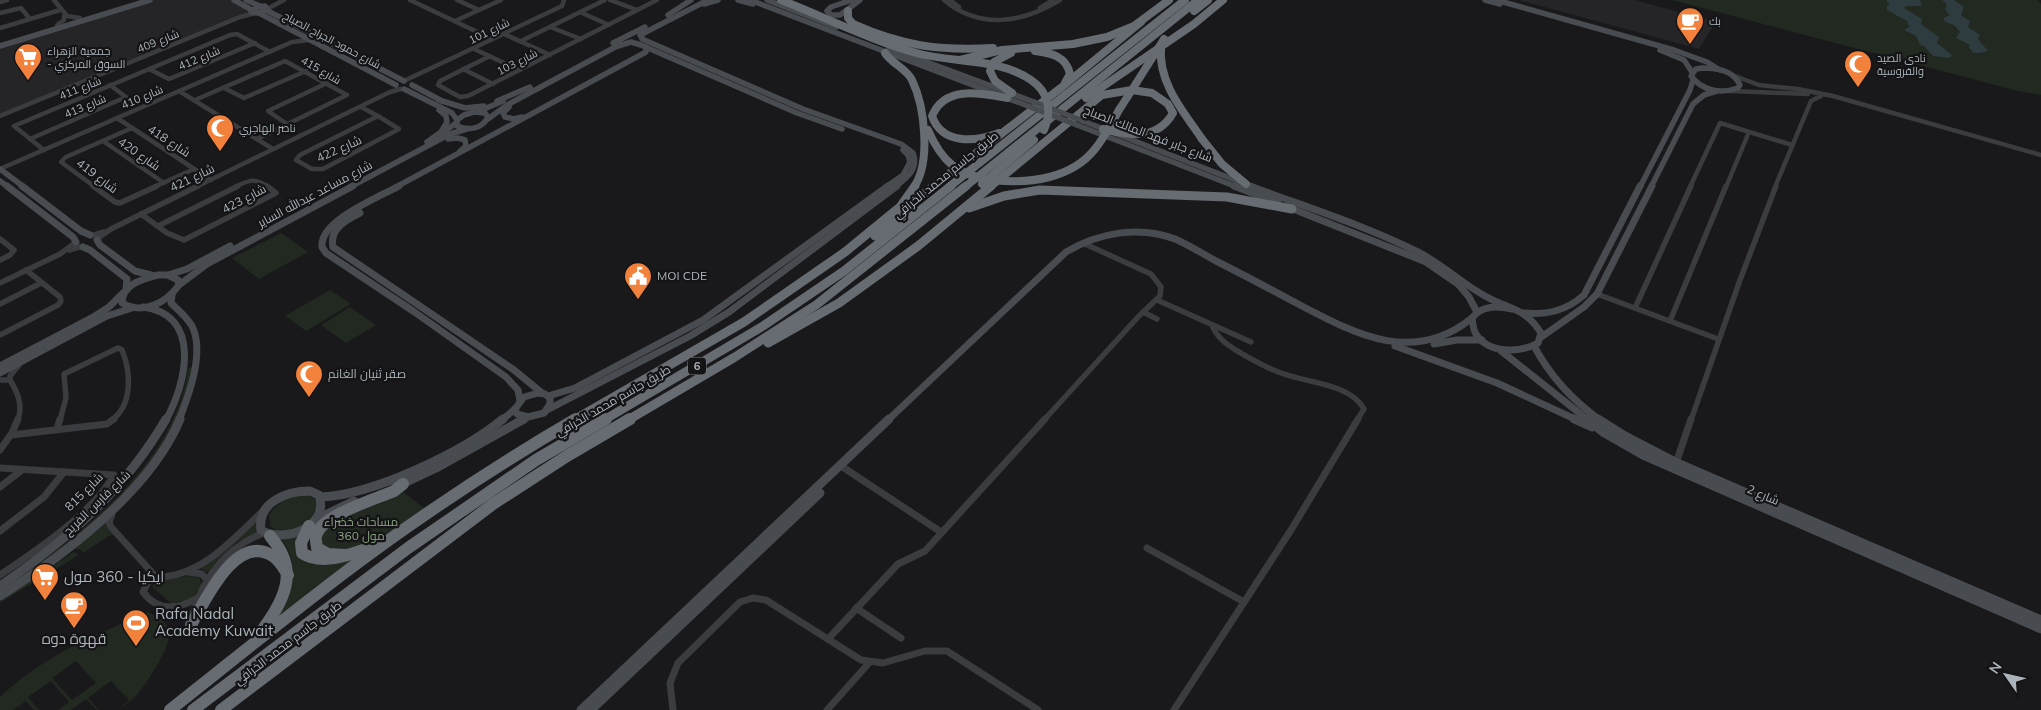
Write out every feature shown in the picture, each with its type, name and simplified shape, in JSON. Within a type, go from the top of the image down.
[{"type":"highway","points":[[781,0],[896,48],[928,59],[952,61],[1002,50],[1108,37],[1130,29],[1141,22]]},
{"type":"highway","points":[[170,710],[388,540],[501,464],[718,338],[864,240],[1062,87],[1169,0]]},
{"type":"highway","points":[[1084,82],[1089,72],[1123,41],[1174,0]]},
{"type":"highway","name":"طريق جاسم محمد الخرافي","points":[[193,710],[408,548],[479,498],[536,460],[678,377],[801,301],[876,247],[1185,0]]},
{"type":"highway","name":"طريق جاسم محمد الخرافي","points":[[221,710],[493,504],[567,456],[735,358],[816,304],[853,277],[1198,0]]},
{"type":"highway","points":[[885,53],[888,58],[905,70],[912,80],[928,130],[936,150],[942,157],[960,171],[972,175],[1012,181],[1042,179],[1059,174],[1084,162],[1096,148],[1164,39],[1176,25],[1208,0]]},
{"type":"highway","points":[[1174,36],[1217,0]]},
{"type":"highway","points":[[1020,143],[1194,24],[1223,0]]},
{"type":"highway","points":[[848,11],[849,20],[856,26],[904,44],[926,49],[952,50],[1061,44]]},
{"type":"highway","points":[[1164,39],[1159,56],[1162,74],[1202,139],[1222,164],[1246,184]]},
{"type":"highway","points":[[1101,55],[1123,41]]},
{"type":"highway","points":[[896,48],[944,52],[1041,46]]},
{"type":"highway","points":[[854,293],[872,275],[1032,142],[1044,130],[1050,114],[1050,107],[1045,94],[1030,80],[1007,69],[939,58],[896,48]]},
{"type":"highway","points":[[1010,96],[992,78],[991,66],[1006,54],[1024,50],[1050,53],[1064,60],[1070,74],[1062,87]]},
{"type":"highway","points":[[735,358],[799,326],[854,293],[945,224],[1102,96],[1126,89],[1147,92],[1163,98],[1170,105],[1173,113],[1170,122],[1160,129],[1148,133],[1122,133],[1103,128]]},
{"type":"highway","points":[[1010,96],[979,93],[953,96],[935,107],[932,116],[935,126],[939,131],[962,139],[989,137],[1011,127]]},
{"type":"highway","points":[[845,252],[900,207],[916,184],[922,166],[925,145],[920,106]]},
{"type":"highway","points":[[806,278],[866,242],[924,201],[955,184]]},
{"type":"highway","points":[[945,224],[970,208],[991,199],[1024,191],[1040,190],[1228,197],[1292,209]]},
{"type":"highway","points":[[346,555],[328,554],[317,548],[315,538],[320,529],[337,515],[393,492],[403,484]]},
{"type":"highway","points":[[312,523],[300,544],[302,553],[305,556],[322,560],[346,555],[388,540]]},
{"type":"highway","points":[[243,653],[274,614],[286,589],[288,575],[284,552],[267,534]]},
{"type":"highway","points":[[191,625],[222,572],[244,554],[255,551],[265,552],[278,560],[288,575]]},
{"type":"street","points":[[0,2],[7,0]]},
{"type":"street","points":[[54,0],[64,16],[80,18]]},
{"type":"street","points":[[0,44],[140,0]]},
{"type":"street","points":[[0,44],[150,0]]},
{"type":"street","name":"شارع حمود الجراح الصباح","points":[[246,0],[412,84],[453,114],[459,127],[469,129]]},
{"type":"street","points":[[254,12],[284,0]]},
{"type":"street","points":[[410,0],[492,39]]},
{"type":"street","points":[[457,0],[479,10]]},
{"type":"street","points":[[455,22],[501,0]]},
{"type":"street","name":"شارع 101","points":[[405,81],[419,76],[562,6],[564,0]]},
{"type":"street","points":[[521,41],[605,0]]},
{"type":"street","points":[[610,0],[637,10]]},
{"type":"street","name":"شارع 103","points":[[490,56],[440,81],[438,85],[464,97],[657,0]]},
{"type":"street","points":[[670,16],[691,0]]},
{"type":"street","points":[[476,112],[529,90],[644,33],[697,0]]},
{"type":"street","points":[[506,129],[494,128],[487,120],[499,109],[529,90],[702,0]]},
{"type":"street","points":[[688,10],[708,0]]},
{"type":"street","points":[[670,16],[718,0]]},
{"type":"street","points":[[738,0],[774,10]]},
{"type":"street","name":"شارع جابر فهد المالك الصباح","points":[[750,0],[885,53],[1010,96],[1034,102],[1103,128],[1415,251],[1446,268],[1481,294],[1512,309]]},
{"type":"street","points":[[760,0],[786,7]]},
{"type":"street","name":"شارع جابر فهد المالك الصباح","points":[[767,0],[896,48],[1010,96],[1028,106],[1424,262],[1461,288],[1471,299],[1475,315]]},
{"type":"street","points":[[852,0],[831,7],[827,11],[829,14],[838,16],[848,11],[860,0]]},
{"type":"street","points":[[944,0],[950,6],[966,15],[1000,20],[1034,15],[1060,0]]},
{"type":"street","points":[[950,0],[959,8],[970,12],[1000,17],[1031,12],[1053,0]]},
{"type":"street","points":[[1485,0],[1649,47],[1688,63],[1699,64],[1699,59]]},
{"type":"street","points":[[1496,0],[1674,50],[1699,59],[1756,85],[1806,90],[2041,154]]},
{"type":"street","name":"شارع حمود الجراح الصباح","points":[[237,1],[254,12],[376,74],[399,88],[460,110],[485,113],[487,120]]},
{"type":"street","points":[[0,13],[22,8],[30,19]]},
{"type":"street","points":[[0,28],[60,10]]},
{"type":"street","name":"شارع 409","points":[[0,116],[254,12]]},
{"type":"street","points":[[580,12],[609,25]]},
{"type":"street","points":[[57,25],[63,21],[64,16]]},
{"type":"street","points":[[550,27],[581,39]]},
{"type":"street","points":[[321,497],[340,497],[382,483],[425,465],[487,431],[515,409],[520,400],[530,394],[545,394],[575,388],[704,320],[903,175],[909,168],[908,155],[900,148],[662,54],[645,44],[640,38],[644,33]]},
{"type":"street","name":"شارع 411","points":[[44,150],[14,126],[234,34],[270,52]]},
{"type":"street","name":"شارع 410","points":[[0,169],[270,52],[292,42],[297,38],[298,34]]},
{"type":"street","points":[[504,34],[550,55]]},
{"type":"street","name":"شارع 410","points":[[292,42],[309,40]]},
{"type":"street","points":[[618,46],[631,42],[645,44],[742,86]]},
{"type":"street","name":"شارع 412","points":[[149,69],[170,79],[255,44]]},
{"type":"street","points":[[324,47],[332,44]]},
{"type":"street","points":[[547,410],[551,401],[545,394],[506,365],[335,249],[332,243],[332,236],[344,222],[450,160],[540,110],[579,92],[646,52],[645,44]]},
{"type":"street","points":[[474,49],[519,70]]},
{"type":"street","points":[[520,400],[517,387],[506,377],[326,253],[322,245],[322,238],[327,229],[338,220],[645,57],[662,54]]},
{"type":"street","name":"شارع 415","points":[[195,100],[285,61],[347,95],[256,139]]},
{"type":"street","points":[[591,710],[1066,252],[1082,242],[1106,234],[1138,232],[1175,239],[1341,327],[1373,338],[1400,343],[1424,342],[1452,334],[1475,315],[1496,306],[1521,312],[1542,314],[1560,311],[1574,304],[1584,295],[1686,98],[1693,80],[1688,63]]},
{"type":"street","points":[[1692,72],[1702,68],[1720,70]]},
{"type":"street","points":[[463,69],[493,84]]},
{"type":"street","points":[[224,88],[244,98],[306,71]]},
{"type":"street","points":[[376,74],[384,71]]},
{"type":"street","points":[[1728,91],[1738,88],[1740,85],[1739,81],[1730,74]]},
{"type":"street","name":"شارع 101","points":[[412,84],[419,76]]},
{"type":"street","points":[[1693,80],[1717,91]]},
{"type":"street","points":[[399,88],[405,81]]},
{"type":"street","points":[[287,124],[268,111],[327,83]]},
{"type":"street","points":[[399,88],[412,84]]},
{"type":"street","name":"شارع 413","points":[[30,139],[126,97],[110,85]]},
{"type":"street","name":"شارع 421","points":[[95,237],[399,88]]},
{"type":"street","points":[[438,103],[465,108],[478,107],[529,90]]},
{"type":"street","points":[[529,90],[504,110],[503,116],[514,119],[540,110]]},
{"type":"street","points":[[179,91],[273,149]]},
{"type":"street","points":[[1475,315],[1473,329],[1482,340],[1496,348],[1518,351],[1534,346],[1554,324],[1585,307],[1597,294],[1693,104],[1704,94],[1717,91],[1798,93],[1844,100]]},
{"type":"street","points":[[1798,93],[1808,97],[1811,101]]},
{"type":"street","points":[[1676,462],[1718,339],[1792,145],[1811,101],[1821,96]]},
{"type":"street","points":[[429,143],[441,132],[447,122],[446,116],[438,103]]},
{"type":"street","name":"شارع 422","points":[[361,106],[398,127],[398,129],[395,133],[323,169],[312,169],[296,160],[300,155],[378,116]]},
{"type":"street","name":"شارع مساعد عبدالله الساير","points":[[172,295],[179,285],[201,267],[429,143],[464,115],[476,112]]},
{"type":"street","name":"شارع 418","points":[[117,118],[210,180]]},
{"type":"street","name":"شارع مساعد عبدالله الساير","points":[[158,275],[168,274],[192,266],[429,143],[469,129],[487,120]]},
{"type":"street","points":[[1635,308],[1720,123],[1792,145]]},
{"type":"street","points":[[191,625],[197,598],[207,580],[233,548],[248,538],[267,534],[288,535],[341,506],[403,484],[444,464],[526,418],[535,417],[723,316],[911,175],[916,163],[913,153],[908,148],[898,142],[837,124]]},
{"type":"street","name":"شارع 419","points":[[132,128],[66,157],[61,162],[115,202],[126,201],[194,169]]},
{"type":"street","points":[[469,129],[487,133],[488,139]]},
{"type":"street","points":[[1670,321],[1749,132]]},
{"type":"street","points":[[429,143],[451,138],[465,140],[466,146],[450,160]]},
{"type":"street","name":"شارع 420","points":[[103,141],[164,183]]},
{"type":"street","points":[[0,169],[83,232],[95,237],[100,245],[122,262],[139,273],[158,275]]},
{"type":"street","points":[[0,180],[73,237],[78,245],[127,279],[128,282],[122,303],[132,308]]},
{"type":"street","name":"شارع 423","points":[[141,214],[158,226],[179,239],[189,239],[276,193],[257,180],[248,181],[158,226]]},
{"type":"street","points":[[32,205],[42,200]]},
{"type":"street","points":[[581,710],[1070,254],[1085,244],[1107,237],[1128,235],[1150,236],[1172,242],[1344,332],[1372,342],[1416,347],[1457,340],[1482,340]]},
{"type":"street","points":[[0,283],[95,237]]},
{"type":"street","points":[[0,239],[14,250],[10,255],[0,260]]},
{"type":"street","points":[[829,638],[898,564],[922,553],[1143,312],[1160,296],[1161,287],[1155,278],[1085,244]]},
{"type":"street","points":[[326,253],[332,252],[335,249]]},
{"type":"street","points":[[112,268],[119,266],[122,262]]},
{"type":"street","points":[[0,335],[58,305],[60,298],[26,270]]},
{"type":"street","points":[[361,276],[370,272]]},
{"type":"street","points":[[168,274],[175,276],[179,285]]},
{"type":"street","points":[[0,366],[96,316],[140,280],[158,275]]},
{"type":"street","points":[[0,304],[41,283]]},
{"type":"street","points":[[1597,294],[1718,339]]},
{"type":"street","points":[[0,373],[107,316],[132,308],[143,308],[158,303],[172,295]]},
{"type":"street","name":"شارع فارس الفريح","points":[[0,596],[74,543],[127,494],[146,472],[175,429],[190,396],[196,367],[195,336],[187,318],[171,303],[172,295]]},
{"type":"street","points":[[1157,300],[1250,342]]},
{"type":"street","name":"شارع فارس الفريح","points":[[0,586],[65,539],[94,514],[133,472],[150,449],[169,415],[176,401],[183,370],[183,340],[178,328],[169,317],[157,309],[143,308]]},
{"type":"street","points":[[1143,312],[1157,319]]},
{"type":"street","points":[[1521,312],[1536,324],[1540,338]]},
{"type":"street","points":[[1174,710],[1296,522],[1364,407],[1358,399],[1347,394],[1291,377],[1255,360],[1219,339],[1212,325]]},
{"type":"street","points":[[1395,346],[1496,383],[1601,430]]},
{"type":"street","name":"شارع 2","points":[[1534,346],[1556,381],[1586,409],[1624,436],[1676,462],[2041,620]]},
{"type":"street","points":[[11,435],[107,424],[118,418],[123,406],[129,371],[122,350],[118,348],[112,350],[64,374],[62,377],[66,396],[64,408],[56,429]]},
{"type":"street","name":"شارع 2","points":[[1496,348],[1601,430],[1659,464],[2041,629]]},
{"type":"street","points":[[10,380],[14,370],[22,362]]},
{"type":"street","points":[[0,380],[10,380]]},
{"type":"street","points":[[0,450],[11,435],[21,404],[18,391],[10,380]]},
{"type":"street","points":[[515,409],[517,414],[526,418]]},
{"type":"street","points":[[843,467],[941,532]]},
{"type":"street","name":"شارع 815","points":[[0,468],[111,473],[114,476],[101,493],[75,518],[26,557],[0,574]]},
{"type":"street","points":[[0,487],[22,470]]},
{"type":"street","points":[[0,531],[44,497],[58,484],[64,472]]},
{"type":"street","points":[[197,598],[181,607],[172,609],[159,606],[143,592],[148,582],[156,577],[169,578],[185,572],[216,554],[277,499],[294,492],[310,490],[321,497],[322,509],[312,523]]},
{"type":"street","points":[[127,494],[110,517],[110,526],[156,577]]},
{"type":"street","points":[[267,507],[261,515],[259,523],[267,534]]},
{"type":"street","points":[[1147,548],[1244,602]]},
{"type":"street","points":[[185,572],[198,572],[206,576],[207,580]]},
{"type":"street","points":[[673,710],[669,685],[675,668],[723,618],[744,600],[758,597],[766,600],[829,638],[861,660],[869,663],[882,664],[932,650],[943,650],[953,654],[1038,710]]},
{"type":"street","points":[[856,608],[901,638]]},
{"type":"street","points":[[827,710],[869,663]]},
{"type":"shaded area","points":[[150,0],[234,0],[247,7],[249,13],[0,114],[0,46]]},
{"type":"shaded area","points":[[1518,0],[1634,0],[1716,22],[1699,49]]},
{"type":"shaded area","points":[[1886,0],[1920,0],[1922,6],[1906,6],[1904,8],[1922,19],[1921,24],[1939,37],[1937,43],[1952,55],[1949,58],[1933,56],[1924,46],[1920,45],[1916,36],[1904,30],[1909,27],[1907,21],[1887,10],[1887,6],[1890,5]]},
{"type":"shaded area","points":[[1942,0],[1954,0],[1964,7],[1961,15],[1970,21],[1968,27],[1980,35],[1978,39],[1988,51],[1973,53],[1969,47],[1970,45],[1956,38],[1960,32],[1955,26],[1944,21],[1944,18],[1950,15],[1945,10],[1947,4]]},
{"type":"green space","points":[[1672,0],[2037,0],[2041,4],[2041,95],[2018,91]]},
{"type":"green space","points":[[281,233],[308,252],[259,279],[232,258]]},
{"type":"green space","points":[[330,290],[351,304],[306,331],[285,316]]},
{"type":"green space","points":[[350,307],[376,325],[346,343],[321,325]]},
{"type":"green space","points":[[195,366],[185,407],[151,464],[91,527],[0,595],[0,590],[90,523],[118,496],[143,467],[164,436],[180,403],[188,368]]},
{"type":"green space","name":"مساحات خضراء 360 مول","points":[[401,490],[426,510],[379,542],[365,549],[325,550],[319,536],[328,524]]},
{"type":"green space","name":"مساحات خضراء 360 مول","points":[[305,495],[314,498],[317,503],[311,517],[305,523],[299,527],[284,531],[270,526],[269,515],[276,506],[294,497]]},
{"type":"green space","points":[[114,511],[111,521],[117,534],[109,536],[83,553],[80,549],[74,549]]},
{"type":"green space","points":[[257,521],[258,532],[236,543],[209,573],[200,568]]},
{"type":"green space","name":"مساحات خضراء 360 مول","points":[[300,535],[299,554],[368,552],[316,586],[267,628],[291,586],[292,562],[282,540]]},
{"type":"green space","points":[[74,552],[78,555],[0,603],[0,600]]},
{"type":"green space","points":[[190,576],[199,578],[202,585],[194,598],[172,604],[153,588],[153,584],[159,580]]},
{"type":"green space","points":[[148,612],[166,624],[169,630],[167,645],[152,674],[136,696],[117,710],[129,700],[111,681],[88,698],[99,710],[86,699],[71,710],[58,710],[69,702],[51,681],[28,697],[39,710],[34,710],[26,701],[13,710],[0,710],[0,697],[52,658],[89,638]],"holes":[[[76,661],[96,683],[72,700],[52,678]]]},
{"type":"place","name":"بك","points":[[1690,45]]},
{"type":"place","name":"جمعية الزهراء - السوق المركزي","points":[[28,81]]},
{"type":"place","name":"نادي الصيد والفروسية","points":[[1858,88]]},
{"type":"place","name":"ناصر الهاجري","points":[[220,152]]},
{"type":"place","name":"MOI CDE","points":[[638,300]]},
{"type":"place","name":"صقر ثنيان الغانم","points":[[309,398]]},
{"type":"place","name":"ايكيا - 360 مول","points":[[45,601]]},
{"type":"place","name":"قهوة دوه","points":[[74,629]]},
{"type":"place","name":"Rafa Nadal Academy Kuwait","points":[[136,647]]}]
